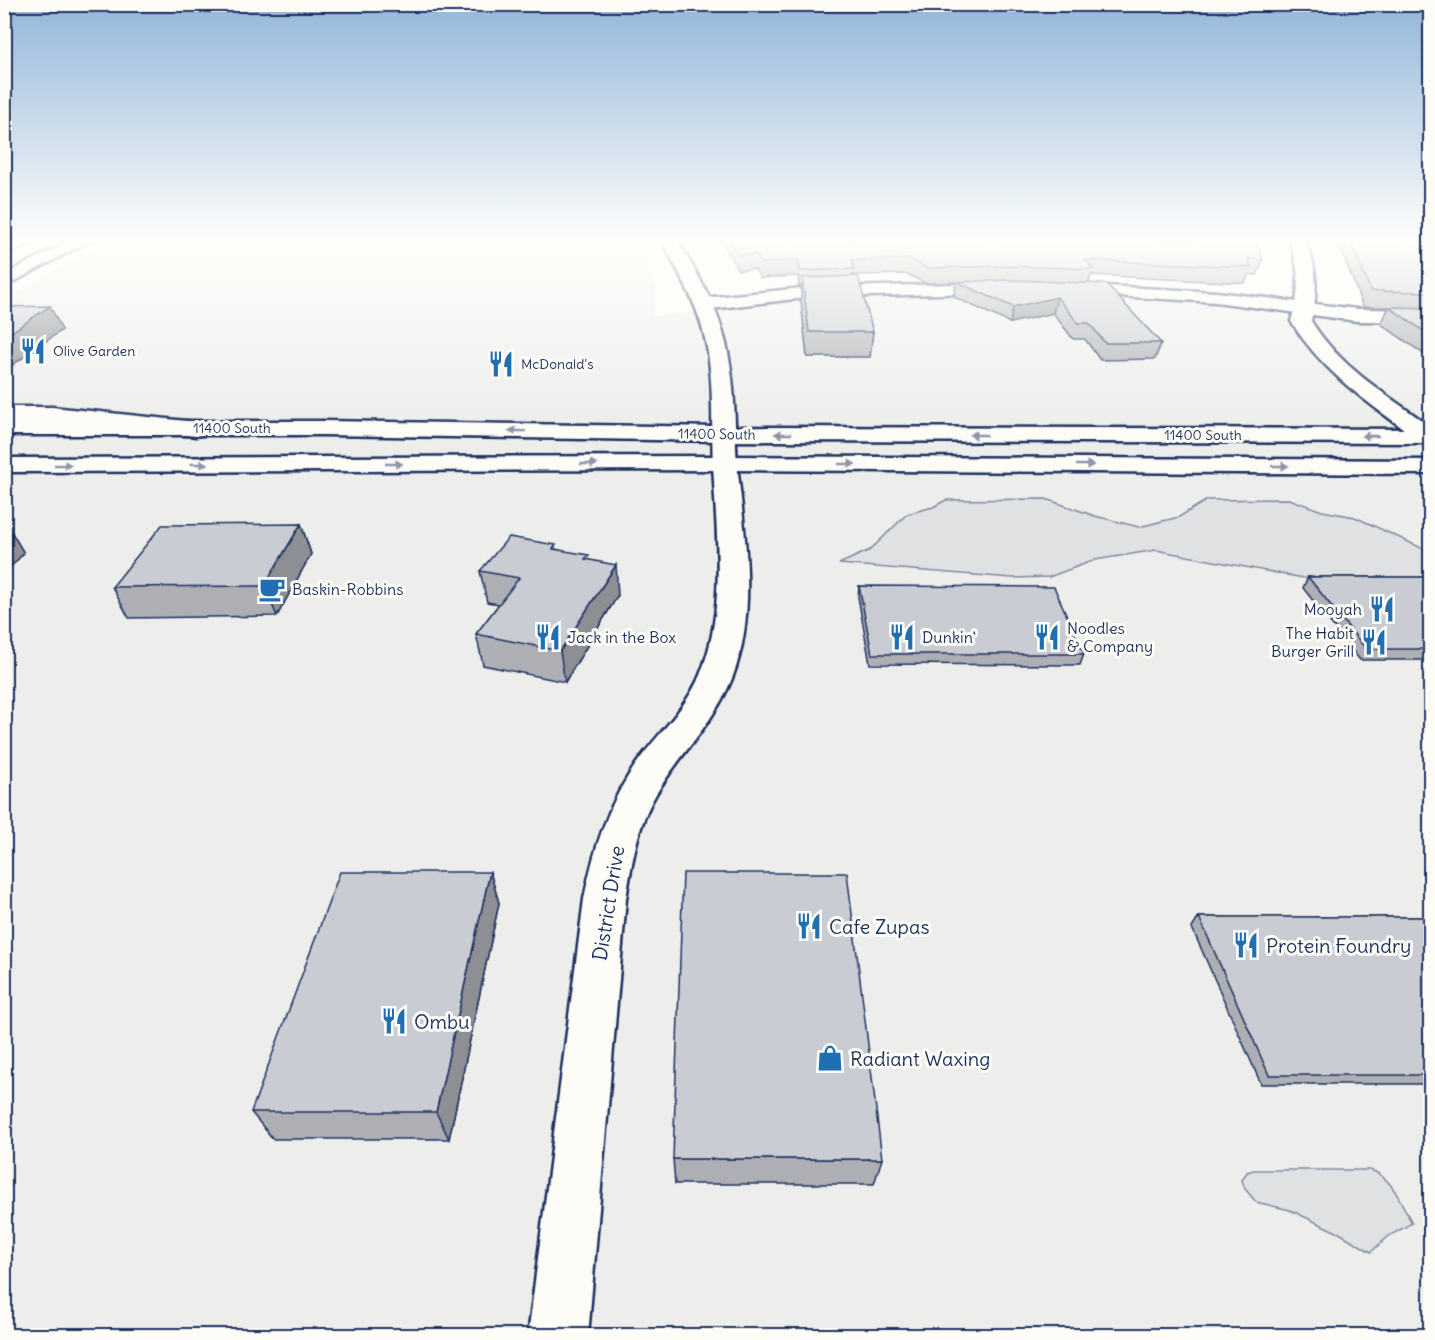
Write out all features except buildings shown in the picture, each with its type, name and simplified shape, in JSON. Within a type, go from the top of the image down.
[{"type":"main road","points":[[703,304],[707,304]]},
{"type":"main road","name":"District Drive","points":[[558,1335],[604,899],[613,854],[623,822],[642,784],[715,678],[726,644],[730,613],[725,463],[717,348],[703,304]]},
{"type":"main road","points":[[1264,304],[1376,316],[1431,316]]},
{"type":"main road","points":[[1306,304],[1301,321],[1314,342],[1385,405],[1430,436]]},
{"type":"main road","points":[[4,414],[52,414],[196,429]]},
{"type":"main road","name":"11400 South","points":[[4,428],[323,428],[723,434],[1430,436]]},
{"type":"main road","name":"11400 South","points":[[4,465],[725,463],[1431,466]]},
{"type":"shaded area","points":[[5,304],[655,304],[653,316],[774,304],[1218,304],[1363,324],[1430,321],[1430,1335],[5,1336]]},
{"type":"shaded area","points":[[1046,499],[1095,516],[1139,527],[1179,517],[1207,500],[1289,499],[1322,511],[1355,517],[1430,552],[1430,581],[1303,578],[1156,550],[1095,560],[1049,577],[1012,578],[839,564],[870,550],[907,514],[933,507],[946,500]]},
{"type":"shaded area","points":[[1254,1170],[1370,1170],[1390,1185],[1412,1223],[1389,1236],[1371,1252],[1341,1234],[1290,1210],[1256,1202],[1245,1189],[1242,1180],[1247,1172]]},
{"type":"place","name":"Olive Garden","points":[[33,351]]},
{"type":"place","name":"McDonald's","points":[[501,364]]},
{"type":"place","name":"Baskin-Robbins","points":[[272,589]]},
{"type":"place","name":"Mooyah","points":[[1382,609]]},
{"type":"place","name":"Jack in the Box","points":[[548,637]]},
{"type":"place","name":"Dunkin'","points":[[902,637]]},
{"type":"place","name":"Noodles & Company","points":[[1047,637]]},
{"type":"place","name":"The Habit Burger Grill","points":[[1374,642]]},
{"type":"place","name":"Cafe Zupas","points":[[809,926]]},
{"type":"place","name":"Protein Foundry","points":[[1246,945]]},
{"type":"place","name":"Ombu","points":[[394,1021]]},
{"type":"place","name":"Radiant Waxing","points":[[830,1058]]}]
